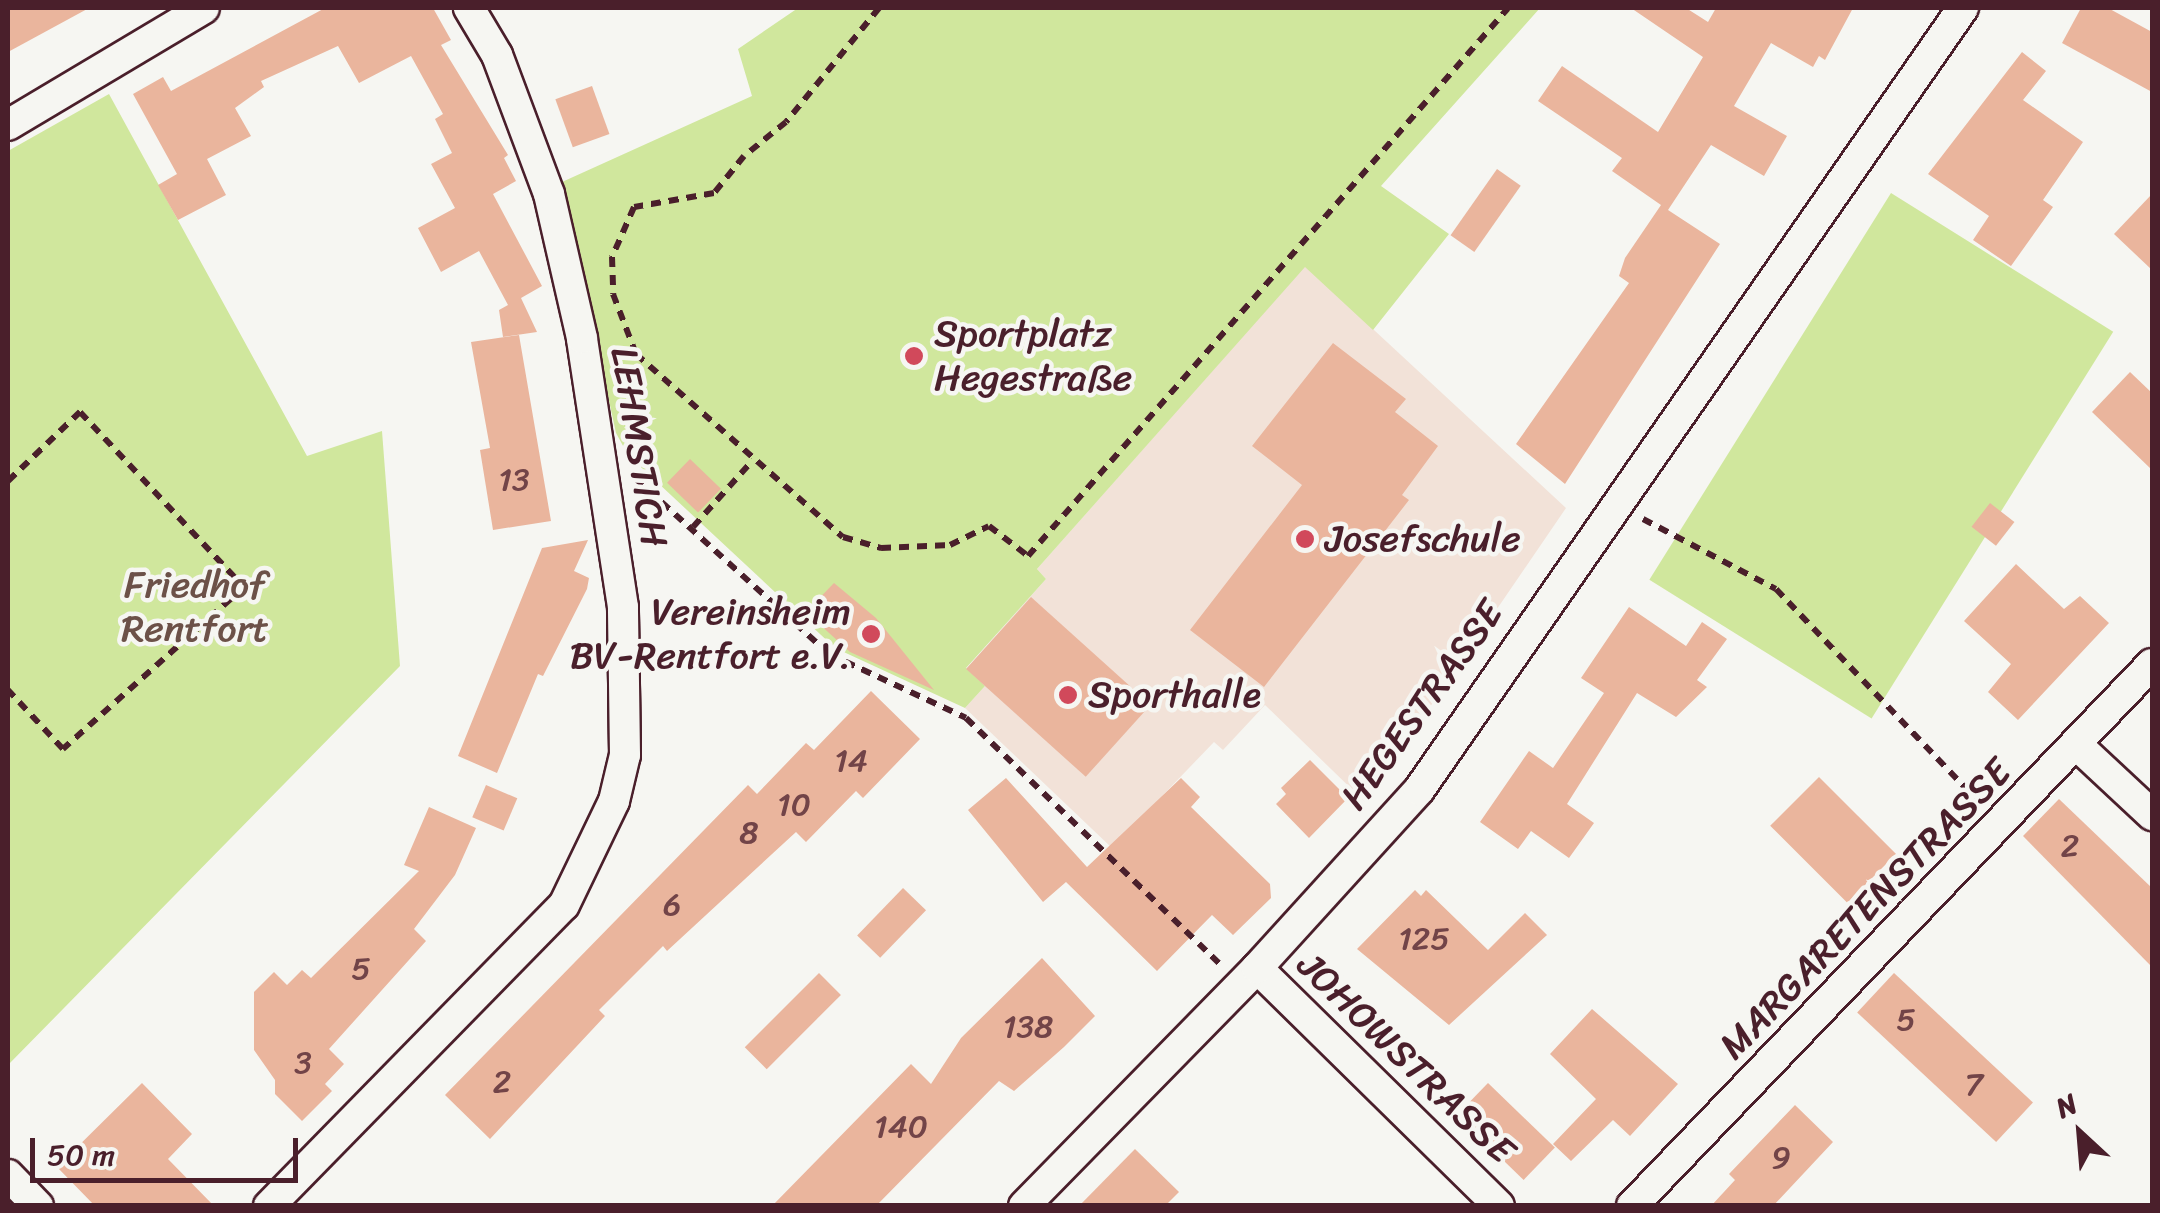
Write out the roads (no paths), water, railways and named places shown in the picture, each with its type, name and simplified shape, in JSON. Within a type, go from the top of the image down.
[{"type":"street","points":[[8,126],[204,8]]},
{"type":"street","name":"LEHMSTICH","points":[[269,1206],[564,905],[600,832],[625,755],[623,608],[604,472],[549,194],[497,55],[469,8]]},
{"type":"street","name":"HEGESTRASSE","points":[[1024,1206],[1249,976],[1419,790],[1963,8]]},
{"type":"street","name":"MARGARETENSTRASSE","points":[[1632,1206],[2002,826],[2152,664]]},
{"type":"street","points":[[2077,746],[2152,815]]},
{"type":"street","name":"JOHOWSTRASSE","points":[[1249,976],[1499,1206]]},
{"type":"street","points":[[8,1175],[38,1206]]},
{"type":"place","name":"Sportplatz Hegestraße","points":[[914,356]]},
{"type":"place","name":"Josefschule","points":[[1305,539]]},
{"type":"place","name":"Vereinsheim BV-Rentfort e.V.","points":[[871,634]]},
{"type":"place","name":"Sporthalle","points":[[1068,695]]},
{"type":"park label","name":"Friedhof Rentfort","points":[[195,607]]}]
